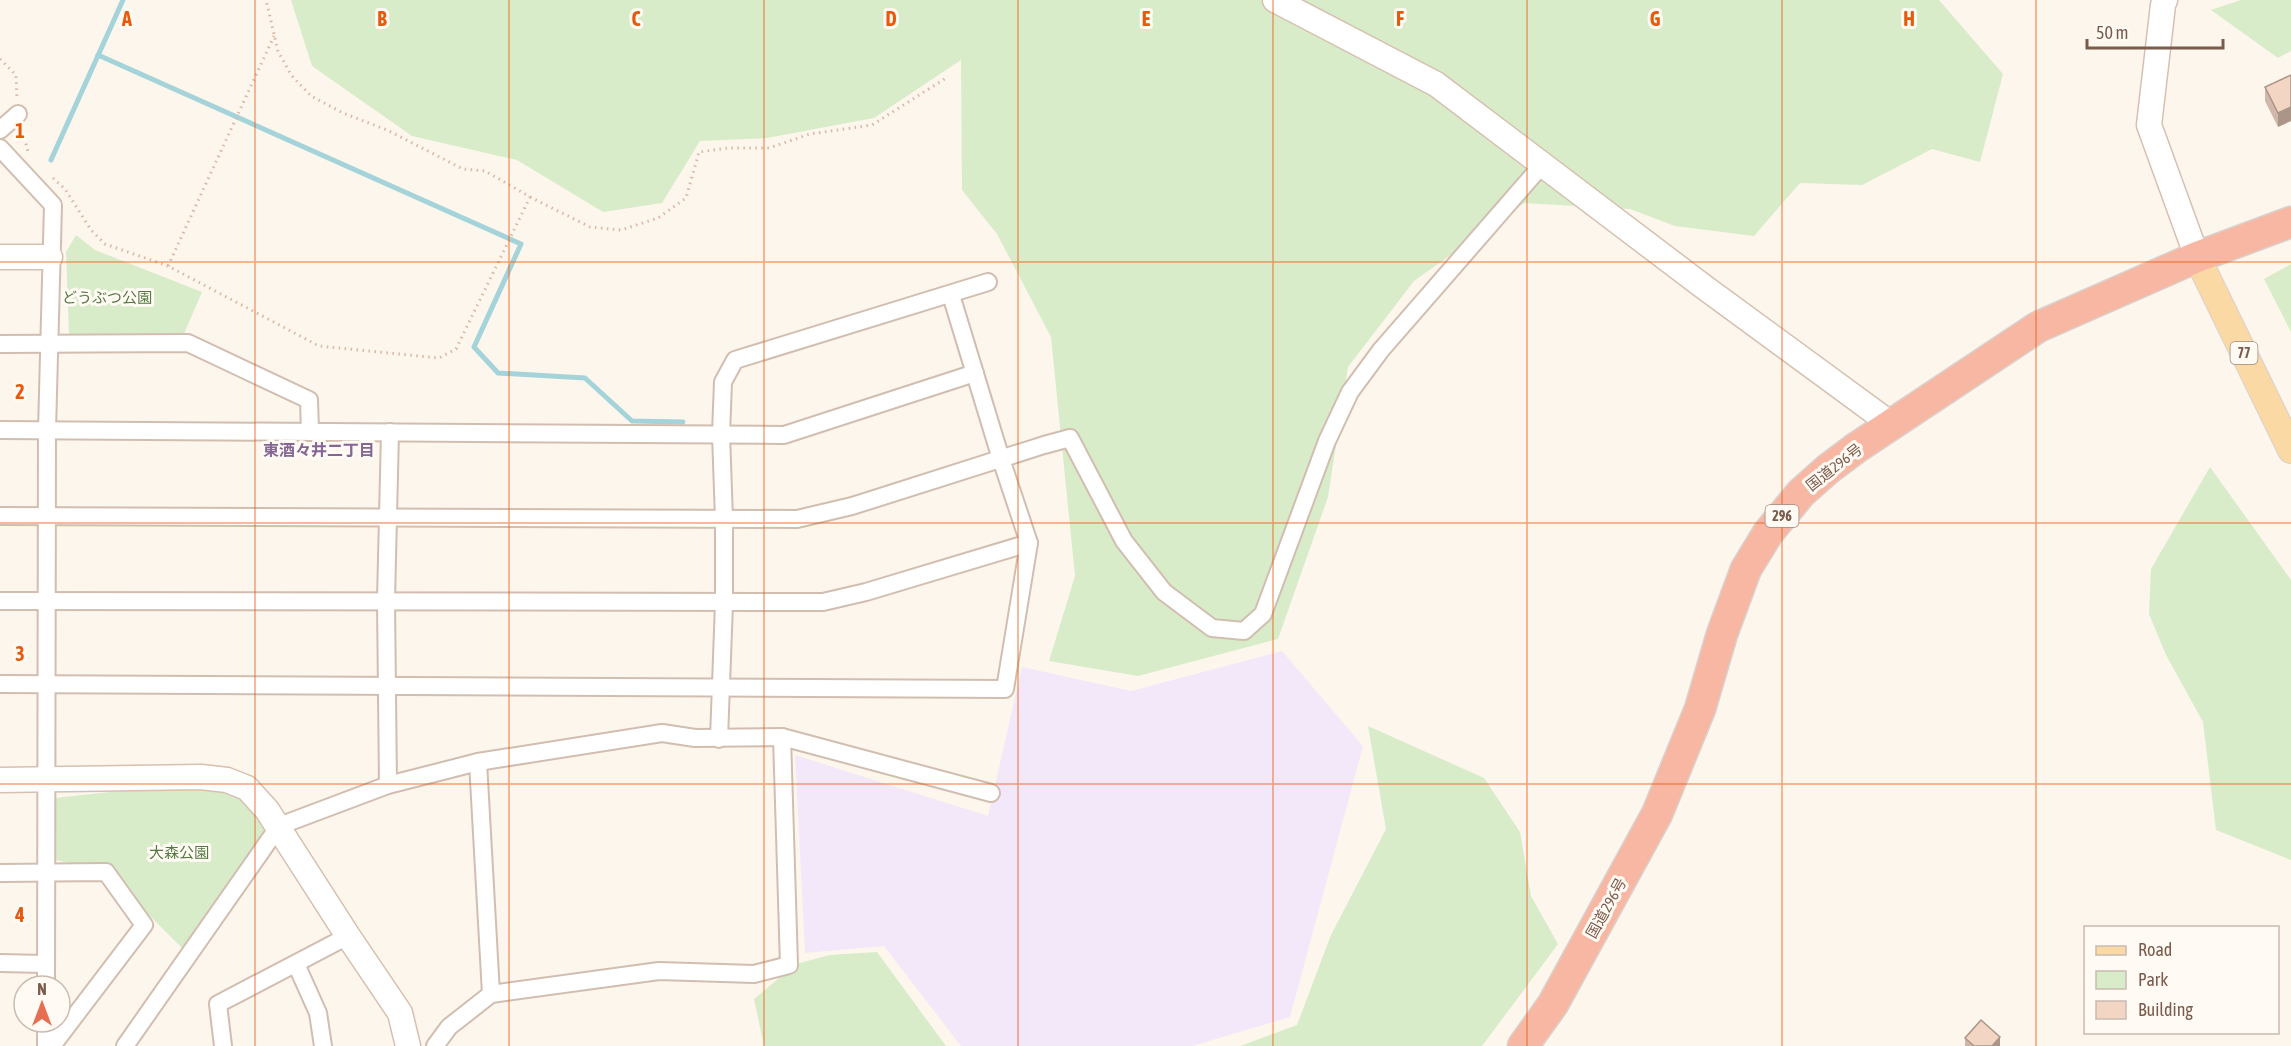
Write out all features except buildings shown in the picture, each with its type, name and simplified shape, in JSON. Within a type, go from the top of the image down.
[{"type":"highway","name":"国道296号","points":[[1530,1043],[1657,814],[1700,709],[1722,634],[1746,569],[1768,533],[1801,493],[1828,469],[2038,327],[2197,257],[2291,222]]},
{"type":"main road","name":"77","points":[[2197,257],[2291,450]]},
{"type":"street","points":[[1275,0],[1436,84],[1880,416],[1889,427]]},
{"type":"street","points":[[2165,0],[2149,125],[2197,257]]},
{"type":"street","points":[[0,130],[18,114]]},
{"type":"street","points":[[0,148],[8,165],[52,205],[47,430],[45,974]]},
{"type":"street","points":[[0,516],[797,519],[852,506],[1070,438],[1124,541],[1164,592],[1212,628],[1244,631],[1263,614],[1328,441],[1350,392],[1381,350],[1542,165]]},
{"type":"street","points":[[0,256],[50,257]]},
{"type":"street","points":[[719,739],[724,603],[721,434],[723,382],[735,360],[988,282]]},
{"type":"street","points":[[0,684],[1005,689],[1029,543],[951,295]]},
{"type":"street","points":[[0,344],[188,343],[309,400],[310,432]]},
{"type":"street","points":[[0,430],[784,435],[975,373]]},
{"type":"street","points":[[388,785],[385,685],[390,432]]},
{"type":"street","points":[[0,601],[823,602],[866,592],[1029,543]]},
{"type":"street","points":[[125,1046],[279,826],[388,785],[478,762],[662,733],[719,739],[782,737],[991,793]]},
{"type":"street","points":[[435,1046],[449,1027],[491,994],[659,971],[754,974],[789,964],[782,737]]},
{"type":"street","points":[[478,762],[491,994]]},
{"type":"street","points":[[0,780],[201,777],[227,780],[247,788],[279,826],[348,936],[400,1013],[408,1046]]},
{"type":"street","points":[[0,873],[106,872],[144,925],[52,1046]]},
{"type":"street","points":[[224,1046],[218,1004],[348,936]]},
{"type":"street","points":[[0,963],[45,964]]},
{"type":"street","points":[[296,964],[318,1013],[323,1046]]},
{"type":"path","points":[[266,0],[278,51],[291,75],[311,96],[344,113],[387,130],[464,169],[485,171],[590,227],[621,230],[658,218],[686,198],[699,152],[728,148],[769,148],[810,134],[872,125],[946,78]]},
{"type":"path","points":[[168,266],[274,35]]},
{"type":"path","points":[[0,59],[16,75],[18,114],[28,152],[35,160]]},
{"type":"path","points":[[50,174],[65,189],[91,230],[105,244],[168,266],[318,346],[439,358],[456,349],[530,197],[526,194]]},
{"type":"shaded area","points":[[1282,651],[1363,746],[1290,1017],[1192,1046],[961,1046],[884,946],[805,953],[795,755],[988,816],[1022,667],[1131,691]]},
{"type":"green space","points":[[291,0],[1939,0],[2003,74],[1980,162],[1932,149],[1862,185],[1800,183],[1754,236],[1675,226],[1630,209],[1524,203],[1414,281],[1348,367],[1328,497],[1278,639],[1138,676],[1049,661],[1075,576],[1051,337],[997,234],[962,190],[961,60],[874,118],[767,138],[700,141],[662,203],[603,212],[517,160],[412,136],[312,66]]},
{"type":"green space","points":[[2241,0],[2291,0],[2291,51],[2278,58],[2211,10]]},
{"type":"green space","name":"どうぶつ公園","points":[[76,235],[95,250],[202,292],[183,336],[69,336],[66,252]]},
{"type":"green space","points":[[2291,264],[2291,332],[2264,279]]},
{"type":"green space","points":[[2210,467],[2291,580],[2291,860],[2216,830],[2203,722],[2166,655],[2149,614],[2151,569]]},
{"type":"green space","points":[[1368,726],[1484,778],[1520,832],[1531,896],[1558,944],[1482,1046],[1240,1046],[1297,1025],[1331,935],[1386,829]]},
{"type":"green space","name":"大森公園","points":[[219,780],[279,826],[189,955],[106,872],[56,860],[55,798]]},
{"type":"green space","points":[[877,952],[946,1046],[764,1046],[754,999],[796,964],[830,955]]},
{"type":"waterway","points":[[51,160],[123,0]]},
{"type":"waterway","points":[[98,55],[521,244],[474,347],[498,373],[585,378],[632,421],[683,422]]},
{"type":"district","name":"東酒々井二丁目","points":[[319,450]]}]
